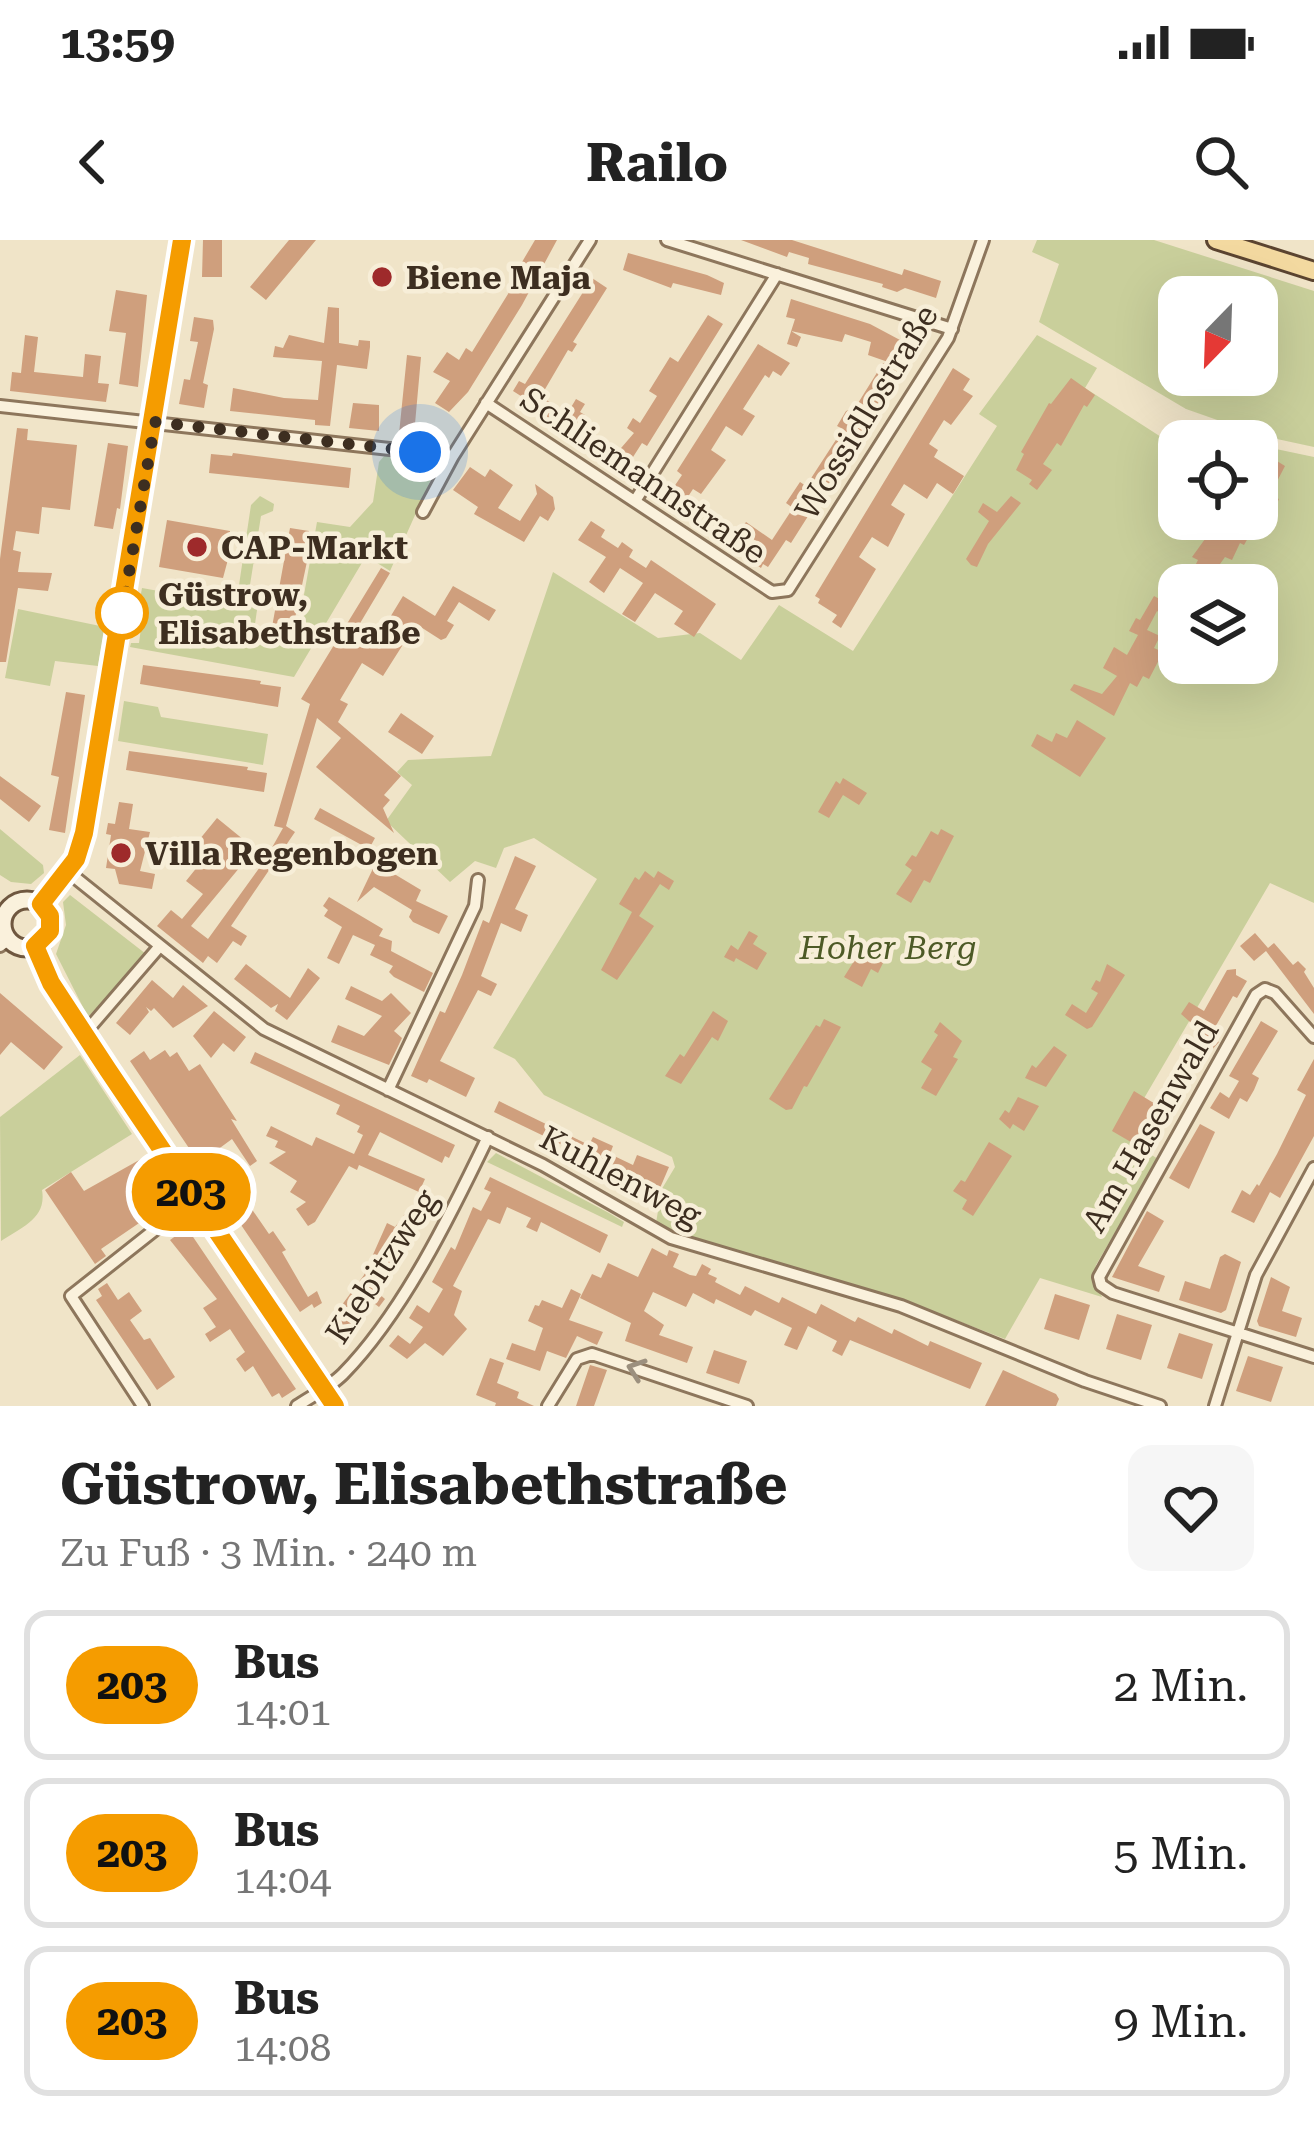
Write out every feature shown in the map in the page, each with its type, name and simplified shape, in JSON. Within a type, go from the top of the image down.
[{"type":"main road","points":[[1216,240],[1314,271]]},
{"type":"street","points":[[41,904],[76,859],[84,833],[182,240]]},
{"type":"street","points":[[422,512],[590,240]]},
{"type":"street","points":[[668,240],[952,329]]},
{"type":"street","name":"Wossidlostraße","points":[[772,592],[788,590],[952,329],[983,240]]},
{"type":"street","points":[[635,501],[777,274]]},
{"type":"street","name":"Schliemannstraße","points":[[486,403],[772,592]]},
{"type":"street","points":[[0,406],[453,456]]},
{"type":"street","name":"Kuhlenweg","points":[[67,871],[264,1029],[488,1138],[671,1238],[901,1306],[1085,1381],[1160,1406]]},
{"type":"street","points":[[388,1090],[475,906],[478,880]]},
{"type":"street","points":[[28,899],[41,904],[50,916],[50,931],[35,946],[4,943],[5,901],[28,899]]},
{"type":"street","points":[[35,946],[51,983],[84,1034],[335,1406]]},
{"type":"street","points":[[84,1034],[160,946]]},
{"type":"street","name":"Am Hasenwald","points":[[1314,1037],[1275,993],[1265,989],[1256,995],[1101,1267],[1101,1286],[1113,1293],[1314,1357]]},
{"type":"street","name":"Kiebitzweg","points":[[297,1406],[344,1373],[404,1294],[488,1138]]},
{"type":"street","points":[[1215,1406],[1262,1262],[1314,1168]]},
{"type":"street","points":[[143,1406],[71,1296],[195,1198]]},
{"type":"street","points":[[548,1406],[577,1359],[592,1354],[747,1406]]},
{"type":"green space","points":[[1037,240],[1154,240],[1267,276],[1158,276],[1158,392],[1039,322],[1059,264],[1032,252]]},
{"type":"green space","points":[[1278,280],[1314,291],[1314,447],[1278,439],[1278,420],[1217,420],[1164,396],[1278,396]]},
{"type":"green space","name":"Hoher Berg","points":[[1037,335],[1097,368],[1085,388],[1158,435],[1158,540],[1278,540],[1278,449],[1314,457],[1314,903],[1270,883],[1122,1136],[1158,1159],[1096,1265],[1093,1278],[1102,1297],[1040,1278],[1005,1339],[906,1301],[703,1243],[656,1223],[658,1211],[651,1207],[675,1167],[672,1157],[544,1095],[515,1059],[493,1048],[597,879],[534,838],[504,848],[496,868],[475,861],[450,882],[386,821],[412,785],[397,772],[408,760],[491,756],[553,572],[658,638],[700,633],[741,660],[779,605],[853,651],[997,426],[979,414]]},
{"type":"green space","points":[[385,455],[432,465],[433,475],[390,571],[366,556],[294,677],[130,647],[139,643],[141,628],[135,626],[142,588],[236,605],[251,505],[260,496],[274,504],[273,511],[261,516],[249,591],[260,589],[253,638],[295,645],[317,522],[350,527],[373,502],[379,462]]},
{"type":"green space","points":[[18,609],[105,627],[98,666],[55,661],[50,686],[5,678]]},
{"type":"green space","points":[[124,701],[158,707],[161,717],[268,734],[263,765],[118,741]]},
{"type":"green space","points":[[0,829],[43,865],[44,873],[31,884],[11,882],[0,875]]},
{"type":"green space","points":[[70,895],[146,954],[88,1017],[56,954],[66,925],[63,902]]},
{"type":"green space","points":[[80,1055],[132,1134],[42,1190],[37,1215],[1,1241],[0,1117]]},
{"type":"green space","points":[[496,1153],[609,1213],[624,1222],[622,1227],[487,1162]]},
{"type":"building","points":[[203,240],[222,240],[222,277],[202,277]]},
{"type":"building","points":[[289,240],[316,240],[266,300],[250,287]]},
{"type":"building","points":[[535,240],[557,240],[468,392],[449,412],[435,403],[450,381],[433,372],[447,352],[459,360],[466,348],[472,352]]},
{"type":"building","points":[[741,240],[792,240],[902,275],[904,269],[941,281],[936,298],[905,288],[897,292],[808,264],[809,258],[789,252],[787,257]]},
{"type":"building","points":[[628,253],[707,275],[724,283],[721,295],[673,283],[671,288],[623,270]]},
{"type":"building","points":[[592,278],[607,288],[573,342],[577,344],[572,352],[568,350],[541,396],[567,414],[576,399],[585,404],[580,412],[585,415],[571,436],[525,406],[520,402],[524,398],[513,391],[519,381],[525,384]]},
{"type":"building","points":[[116,290],[147,295],[138,387],[119,384],[126,333],[109,331]]},
{"type":"building","points":[[791,299],[870,324],[900,340],[888,362],[868,355],[871,342],[845,334],[842,342],[791,331],[795,319],[786,317]]},
{"type":"building","points":[[328,307],[339,308],[339,343],[358,346],[359,340],[370,341],[367,369],[337,365],[330,426],[315,425],[315,420],[230,411],[233,388],[318,400],[322,361],[273,357],[275,346],[283,348],[289,335],[324,343]]},
{"type":"building","points":[[708,315],[723,324],[647,446],[642,443],[624,471],[609,462],[634,433],[627,428],[633,418],[640,423],[657,396],[649,391],[670,357],[678,362]]},
{"type":"building","points":[[194,317],[213,320],[214,329],[203,383],[208,385],[204,408],[179,404],[198,342],[190,341]]},
{"type":"building","points":[[791,331],[801,337],[797,347],[787,344]]},
{"type":"building","points":[[25,335],[38,337],[34,372],[83,377],[85,354],[101,356],[98,383],[109,384],[106,402],[10,391],[12,372],[21,373]]},
{"type":"building","points":[[758,344],[790,363],[781,376],[773,371],[769,378],[765,375],[743,409],[755,416],[742,436],[726,426],[711,450],[726,460],[701,494],[693,489],[680,509],[665,500],[682,475],[677,471]]},
{"type":"building","points":[[407,355],[421,357],[414,435],[399,434]]},
{"type":"building","points":[[883,363],[899,373],[791,543],[786,540],[768,567],[763,564],[761,568],[751,561],[762,545],[740,530],[746,522],[772,540],[793,508],[786,503],[800,482],[806,486],[843,429],[837,426],[846,411],[855,408]]},
{"type":"building","points":[[953,368],[970,379],[963,390],[973,396],[951,425],[944,420],[929,444],[938,450],[934,457],[964,476],[953,494],[937,483],[927,499],[904,484],[891,505],[905,514],[888,547],[872,537],[859,557],[876,569],[841,628],[832,622],[837,615],[815,596]]},
{"type":"building","points":[[1071,378],[1095,395],[1043,464],[1052,470],[1037,490],[1029,484],[1032,480],[1016,470],[1021,452],[1049,403]]},
{"type":"building","points":[[353,403],[379,405],[379,431],[349,428]]},
{"type":"building","points":[[17,428],[28,429],[27,440],[77,445],[70,510],[42,507],[39,534],[16,531],[13,550],[21,552],[18,572],[52,573],[48,591],[18,588],[6,662],[0,662],[0,559]]},
{"type":"building","points":[[108,443],[128,446],[113,529],[94,526]]},
{"type":"building","points":[[211,454],[351,468],[349,488],[209,473]]},
{"type":"building","points":[[470,467],[485,477],[490,469],[513,485],[498,508],[520,521],[537,494],[535,484],[553,497],[555,509],[548,521],[540,516],[524,542],[474,514],[478,507],[453,490]]},
{"type":"building","points":[[1011,496],[1021,503],[988,544],[977,567],[971,565],[966,559],[989,521],[978,512],[983,503],[997,512]]},
{"type":"building","name":"CAP-Markt","points":[[167,520],[230,531],[234,537],[223,578],[159,567]]},
{"type":"building","points":[[591,521],[605,530],[601,537],[618,548],[622,542],[633,550],[629,557],[646,568],[651,560],[716,604],[694,637],[674,624],[683,611],[655,593],[635,622],[622,614],[643,583],[620,568],[604,593],[589,582],[606,557],[578,540]]},
{"type":"building","points":[[290,528],[309,531],[305,552],[309,552],[290,642],[270,638]]},
{"type":"building","points":[[1204,540],[1247,540],[1240,543],[1232,560],[1225,557],[1220,564],[1196,564],[1198,560],[1192,557]]},
{"type":"building","points":[[381,568],[390,573],[359,625],[378,637],[403,596],[435,616],[453,586],[496,610],[489,621],[459,602],[447,621],[454,625],[446,638],[441,640],[416,624],[383,676],[362,663],[340,700],[348,704],[338,722],[401,776],[384,795],[390,800],[383,808],[394,833],[316,767],[341,738],[317,718],[286,826],[295,832],[231,926],[247,936],[241,946],[233,941],[217,963],[208,956],[203,963],[157,926],[171,910],[182,919],[203,894],[186,881],[198,866],[186,856],[217,818],[255,849],[191,926],[208,939],[283,828],[274,826],[310,704],[301,699]]},
{"type":"building","points":[[1154,596],[1158,612],[1147,630],[1158,635],[1154,648],[1158,662],[1149,679],[1143,676],[1137,687],[1130,683],[1114,716],[1070,690],[1074,684],[1102,694],[1117,676],[1103,668],[1114,647],[1127,655],[1138,635],[1129,631]]},
{"type":"building","points":[[143,665],[281,687],[278,707],[140,684]]},
{"type":"building","points":[[66,692],[85,695],[65,833],[49,830],[59,777],[51,775]]},
{"type":"building","points":[[401,713],[434,736],[422,754],[388,732]]},
{"type":"building","points":[[1077,720],[1106,738],[1080,777],[1031,746],[1037,734],[1052,742],[1056,733],[1067,738]]},
{"type":"building","points":[[129,751],[248,767],[267,773],[264,792],[126,770]]},
{"type":"building","points":[[0,776],[41,806],[29,822],[0,799]]},
{"type":"building","points":[[843,778],[867,793],[859,805],[843,795],[829,818],[818,812],[836,781],[840,784]]},
{"type":"building","name":"Villa Regenbogen","points":[[119,802],[133,804],[129,829],[150,832],[140,871],[155,874],[152,889],[119,884],[115,869],[106,868],[108,823],[115,824]]},
{"type":"building","points":[[320,808],[375,838],[369,849],[314,819]]},
{"type":"building","points":[[941,829],[954,836],[930,883],[924,880],[911,903],[896,894],[912,870],[905,865],[912,855],[916,857],[931,831],[938,835]]},
{"type":"building","points":[[515,856],[536,866],[515,909],[528,915],[521,932],[501,923],[481,976],[497,984],[491,996],[478,990],[440,1061],[475,1078],[466,1097],[429,1079],[427,1083],[411,1076],[440,1011],[445,1013],[483,920],[489,923]]},
{"type":"building","points":[[378,858],[421,890],[416,901],[448,916],[439,934],[413,922],[412,910],[374,887],[357,902]]},
{"type":"building","points":[[645,871],[654,878],[658,871],[674,881],[669,890],[660,884],[639,916],[654,926],[617,980],[601,970],[632,912],[619,904],[635,877],[639,880]]},
{"type":"building","points":[[329,897],[383,929],[379,936],[392,941],[391,951],[433,973],[424,992],[394,977],[389,972],[393,966],[370,955],[375,945],[353,935],[339,964],[327,958],[342,927],[324,916]]},
{"type":"building","points":[[749,931],[758,936],[753,944],[767,953],[757,970],[724,957],[731,945],[738,950]]},
{"type":"building","points":[[1255,933],[1268,948],[1274,943],[1293,965],[1298,961],[1306,969],[1314,988],[1314,1014],[1266,951],[1254,961],[1240,946]]},
{"type":"building","points":[[866,942],[887,955],[878,973],[871,969],[862,987],[844,977]]},
{"type":"building","points":[[246,964],[290,998],[308,968],[320,978],[287,1020],[275,1011],[278,1004],[271,1008],[234,979]]},
{"type":"building","points":[[1107,964],[1125,975],[1087,1029],[1065,1015],[1072,1004],[1086,1013],[1098,993],[1091,989],[1096,980],[1100,982]]},
{"type":"building","points":[[1236,969],[1236,975],[1247,981],[1210,1036],[1219,1042],[1202,1061],[1186,1052],[1198,1029],[1181,1014],[1189,1002],[1204,1011],[1227,970]]},
{"type":"building","points":[[152,980],[173,998],[183,985],[208,1006],[173,1028],[154,1008],[146,1007],[149,1012],[130,1035],[116,1023]]},
{"type":"building","points":[[351,986],[382,1001],[391,993],[411,1013],[394,1031],[402,1038],[389,1065],[331,1042],[338,1025],[364,1036],[382,1016],[345,999]]},
{"type":"building","points":[[0,993],[63,1047],[44,1070],[11,1042],[0,1055]]},
{"type":"building","points":[[214,1011],[246,1037],[234,1052],[223,1043],[211,1058],[193,1036]]},
{"type":"building","points":[[713,1011],[728,1021],[718,1041],[712,1037],[681,1084],[665,1076],[680,1054],[684,1057]]},
{"type":"building","points":[[824,1019],[841,1027],[807,1087],[792,1109],[786,1110],[769,1099]]},
{"type":"building","points":[[1261,1021],[1278,1031],[1252,1074],[1259,1078],[1254,1090],[1247,1102],[1240,1098],[1229,1119],[1210,1108],[1220,1092],[1229,1098],[1239,1081],[1229,1076]]},
{"type":"building","points":[[940,1022],[962,1041],[953,1057],[958,1059],[936,1096],[921,1088],[932,1069],[921,1062],[938,1035],[934,1032]]},
{"type":"building","points":[[1054,1046],[1067,1055],[1046,1087],[1025,1078],[1032,1065],[1036,1068]]},
{"type":"building","points":[[165,1050],[170,1057],[177,1052],[189,1071],[200,1064],[237,1121],[231,1119],[257,1161],[250,1166],[232,1139],[213,1153],[269,1234],[273,1231],[286,1250],[282,1252],[308,1297],[317,1291],[322,1303],[314,1308],[312,1304],[300,1312],[130,1061],[144,1051],[150,1060]]},
{"type":"building","points":[[255,1052],[455,1145],[449,1158],[445,1156],[442,1163],[380,1132],[368,1155],[425,1179],[419,1192],[359,1165],[357,1170],[349,1166],[308,1226],[296,1209],[306,1202],[290,1192],[297,1181],[269,1163],[286,1152],[266,1136],[271,1126],[312,1146],[316,1137],[354,1154],[363,1135],[357,1132],[360,1126],[336,1114],[340,1105],[250,1063]]},
{"type":"building","points":[[1314,1059],[1314,1136],[1280,1198],[1270,1192],[1254,1223],[1231,1212],[1242,1190],[1250,1195],[1259,1186],[1277,1154],[1306,1095],[1297,1090]]},
{"type":"building","points":[[1168,1087],[1182,1096],[1148,1152],[1112,1131],[1134,1091],[1157,1105]]},
{"type":"building","points":[[1018,1097],[1039,1106],[1024,1131],[1013,1124],[1010,1129],[999,1119],[1005,1110],[1009,1113]]},
{"type":"building","points":[[499,1101],[589,1145],[593,1137],[613,1146],[610,1154],[633,1165],[637,1155],[669,1167],[657,1195],[494,1112]]},
{"type":"building","points":[[1200,1124],[1215,1132],[1189,1189],[1169,1178]]},
{"type":"building","points":[[989,1142],[1012,1156],[973,1216],[962,1209],[967,1200],[953,1191],[961,1180],[965,1182]]},
{"type":"building","points":[[141,1159],[170,1202],[101,1249],[106,1256],[95,1264],[45,1190],[71,1172],[84,1191]]},
{"type":"building","points":[[490,1177],[608,1235],[600,1253],[541,1222],[537,1232],[526,1227],[531,1218],[507,1207],[500,1224],[488,1219],[453,1286],[462,1291],[454,1315],[467,1329],[443,1356],[425,1343],[407,1359],[389,1346],[398,1335],[410,1344],[423,1327],[409,1318],[417,1305],[429,1313],[443,1289],[432,1282],[451,1247],[455,1250],[473,1207],[481,1211],[491,1192],[484,1189]]},
{"type":"building","points":[[411,1206],[422,1218],[378,1293],[385,1299],[379,1307],[371,1301],[345,1332],[333,1317],[364,1275],[387,1223],[395,1227]]},
{"type":"building","points":[[1147,1211],[1164,1221],[1138,1266],[1165,1276],[1159,1292],[1112,1277]]},
{"type":"building","points":[[187,1228],[296,1389],[282,1398],[279,1393],[272,1397],[253,1366],[245,1372],[236,1359],[245,1352],[230,1329],[210,1342],[205,1334],[216,1327],[203,1308],[217,1299],[170,1240]]},
{"type":"building","points":[[652,1248],[667,1256],[669,1250],[679,1254],[673,1267],[690,1275],[696,1276],[702,1264],[711,1269],[708,1274],[717,1278],[715,1282],[740,1295],[745,1286],[816,1314],[821,1304],[855,1322],[858,1317],[892,1334],[894,1329],[928,1346],[930,1341],[982,1363],[970,1389],[850,1340],[842,1356],[832,1351],[837,1341],[808,1326],[797,1350],[784,1345],[792,1328],[755,1310],[751,1316],[693,1293],[686,1307],[653,1292],[644,1311],[664,1325],[659,1335],[693,1347],[687,1363],[625,1341],[631,1323],[580,1298],[592,1274],[601,1278],[608,1263],[638,1277]]},
{"type":"building","points":[[1225,1254],[1241,1262],[1226,1310],[1221,1313],[1179,1300],[1185,1281],[1210,1289]]},
{"type":"building","points":[[1271,1277],[1290,1287],[1282,1311],[1302,1318],[1296,1337],[1259,1326]]},
{"type":"building","points":[[107,1283],[118,1300],[129,1292],[142,1311],[130,1320],[144,1340],[150,1338],[175,1377],[157,1390],[96,1300],[102,1296],[98,1289]]},
{"type":"building","points":[[571,1289],[581,1294],[569,1320],[603,1332],[597,1345],[577,1336],[566,1358],[547,1351],[540,1371],[506,1359],[512,1343],[535,1351],[543,1328],[528,1321],[535,1305],[542,1300],[562,1308]]},
{"type":"building","points":[[1055,1294],[1090,1305],[1079,1340],[1044,1329]]},
{"type":"building","points":[[1117,1314],[1152,1325],[1141,1360],[1106,1349]]},
{"type":"building","points":[[1179,1333],[1213,1344],[1202,1379],[1167,1368]]},
{"type":"building","points":[[714,1350],[747,1361],[739,1384],[706,1373]]},
{"type":"building","points":[[1248,1356],[1283,1367],[1271,1402],[1236,1391]]},
{"type":"building","points":[[490,1358],[504,1363],[497,1383],[519,1392],[517,1398],[534,1406],[495,1406],[476,1395]]},
{"type":"building","points":[[590,1365],[607,1370],[594,1406],[576,1406]]},
{"type":"building","points":[[1003,1370],[1056,1394],[1056,1406],[985,1406]]},
{"type":"bus line","name":"203","points":[[182,240],[84,833],[76,859],[41,904],[50,916],[50,931],[35,946],[51,983],[335,1406]]},
{"type":"place","name":"Biene Maja","points":[[382,277]]},
{"type":"place","name":"CAP-Markt","points":[[197,547]]},
{"type":"place","name":"Güstrow, Elisabethstraße","points":[[122,613]]},
{"type":"place","name":"Villa Regenbogen","points":[[121,853]]},
{"type":"route","points":[[122,613],[155,422],[420,452]]}]
